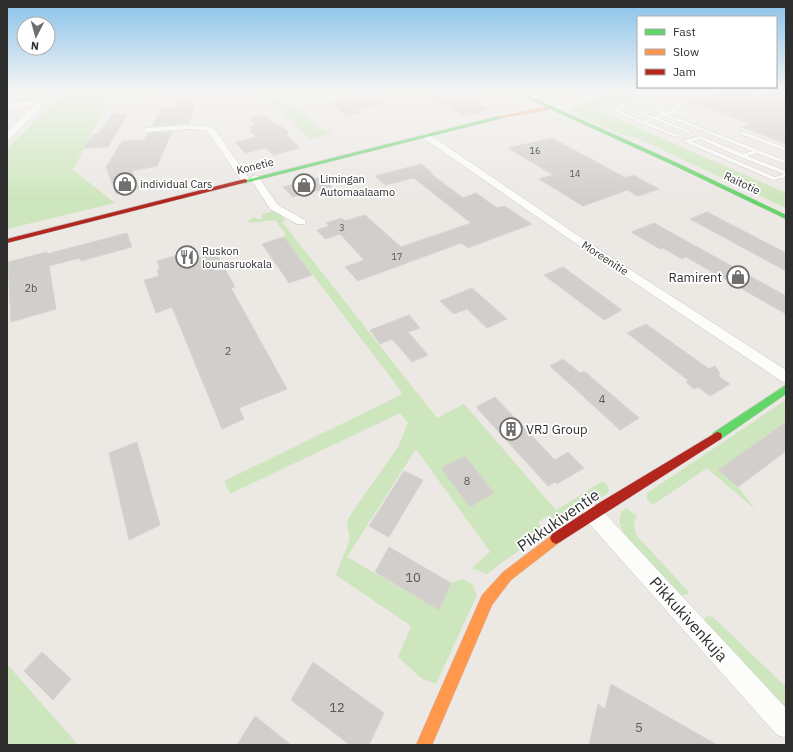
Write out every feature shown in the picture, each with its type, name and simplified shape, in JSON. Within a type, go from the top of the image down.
[{"type":"street","points":[[7,137],[17,127]]},
{"type":"street","points":[[146,130],[190,127]]},
{"type":"street","points":[[192,127],[210,129],[274,207],[301,222]]},
{"type":"street","name":"Konetie","points":[[7,241],[463,127]]},
{"type":"street","name":"Raitotie","points":[[586,127],[666,164],[689,172],[786,217]]},
{"type":"street","name":"Moreenitie","points":[[426,136],[579,241],[786,377]]},
{"type":"street","name":"Pikkukiventie","points":[[424,745],[493,589],[505,576],[559,534],[679,461],[786,389]]},
{"type":"street","name":"Pikkukivenkuja","points":[[592,513],[786,726]]},
{"type":"lane","points":[[655,127],[677,136],[690,132],[677,127]]},
{"type":"lane","points":[[698,127],[786,163]]},
{"type":"lane","points":[[742,133],[786,150]]},
{"type":"lane","points":[[700,137],[786,174],[775,179],[687,141],[700,137]]},
{"type":"lane","points":[[732,160],[757,151]]},
{"type":"green space","points":[[29,127],[95,127],[73,170],[115,203],[7,229],[7,148]]},
{"type":"green space","points":[[297,127],[318,127],[333,133],[310,139]]},
{"type":"green space","points":[[604,127],[637,127],[786,193],[786,208],[637,138],[620,134]]},
{"type":"green space","points":[[277,210],[285,220],[282,222],[437,418],[464,404],[556,510],[603,481],[609,487],[608,493],[561,524],[549,515],[538,522],[544,532],[487,574],[472,568],[490,552],[416,449],[347,557],[439,610],[451,583],[463,579],[472,584],[477,595],[436,684],[421,678],[398,657],[411,626],[336,575],[350,539],[347,523],[349,517],[398,447],[408,423],[400,413],[230,494],[224,481],[401,395],[401,391],[284,237],[285,233],[275,220],[250,223],[248,221],[254,217],[257,219],[262,219],[262,214]]},
{"type":"green space","points":[[786,400],[786,422],[718,470],[738,487],[756,510],[707,468],[653,505],[647,499],[647,493]]},
{"type":"green space","points":[[626,508],[637,516],[634,526],[638,537],[688,591],[688,594],[678,594],[625,536],[620,525],[620,518],[621,514]]},
{"type":"green space","points":[[708,616],[713,617],[786,687],[786,711],[705,624],[704,619]]},
{"type":"green space","points":[[7,664],[78,745],[7,745]]},
{"type":"building","points":[[103,127],[120,127],[108,147],[84,148],[94,134],[98,134]]},
{"type":"building","points":[[251,127],[283,127],[289,133],[286,135],[300,148],[273,155],[266,148],[245,153],[235,142],[256,137],[249,130],[253,129]]},
{"type":"building","points":[[742,127],[786,127],[786,144]]},
{"type":"building","points":[[172,132],[157,166],[132,171],[139,188],[116,194],[106,167],[122,141],[144,140],[148,133]]},
{"type":"building","points":[[552,138],[626,178],[633,175],[659,189],[638,196],[627,190],[583,206],[539,179],[553,175],[508,148]]},
{"type":"building","points":[[421,164],[432,173],[430,173],[463,198],[476,193],[497,208],[504,206],[532,224],[468,248],[461,243],[358,281],[345,267],[364,260],[340,234],[325,239],[317,230],[329,226],[326,223],[342,218],[345,221],[365,215],[401,247],[471,223],[414,178],[385,185],[375,176]]},
{"type":"building","points":[[321,177],[332,187],[293,197],[283,187]]},
{"type":"building","points":[[707,212],[786,253],[786,271],[690,219]]},
{"type":"building","name":"Ramirent","points":[[654,223],[786,296],[786,314],[686,257],[682,259],[663,248],[660,249],[631,232]]},
{"type":"building","points":[[127,233],[132,247],[81,261],[80,258],[49,266],[56,309],[11,322],[8,262],[47,252],[47,254]]},
{"type":"building","points":[[284,237],[312,275],[289,283],[262,244]]},
{"type":"building","points":[[192,251],[196,259],[216,253],[235,287],[231,288],[287,389],[239,408],[244,419],[222,429],[172,307],[156,313],[144,280],[159,276],[157,270],[160,269],[157,261]]},
{"type":"building","points":[[563,267],[622,310],[604,320],[544,275]]},
{"type":"building","points":[[472,288],[507,319],[487,328],[467,309],[454,314],[440,301]]},
{"type":"building","points":[[409,315],[420,328],[408,332],[428,355],[412,362],[392,339],[380,344],[370,330]]},
{"type":"building","points":[[646,324],[709,369],[715,366],[720,374],[718,376],[730,384],[710,396],[698,387],[694,389],[686,382],[689,381],[627,333]]},
{"type":"building","points":[[563,359],[580,373],[584,371],[639,418],[620,430],[550,366]]},
{"type":"building","name":"VRJ Group","points":[[495,397],[555,460],[568,452],[584,468],[557,484],[555,482],[548,486],[476,407]]},
{"type":"building","points":[[786,422],[786,451],[738,487],[718,470]]},
{"type":"building","points":[[137,442],[160,525],[129,540],[109,453]]},
{"type":"building","points":[[465,456],[494,493],[470,507],[441,468]]},
{"type":"building","points":[[404,471],[423,480],[389,537],[369,526]]},
{"type":"building","points":[[389,547],[451,583],[439,610],[375,572]]},
{"type":"building","points":[[42,652],[71,679],[53,700],[24,671]]},
{"type":"building","points":[[313,662],[384,713],[369,745],[350,745],[291,700]]},
{"type":"building","points":[[611,684],[717,745],[589,745],[598,704],[605,709]]},
{"type":"building","points":[[255,716],[291,745],[237,745]]},
{"type":"traffic: fast","points":[[245,181],[460,127]]},
{"type":"traffic: fast","points":[[593,127],[673,163],[786,217]]},
{"type":"traffic: fast","points":[[717,436],[786,389]]},
{"type":"traffic: slow","points":[[424,745],[487,600],[507,576],[556,538]]},
{"type":"traffic: jam","points":[[7,241],[245,181]]},
{"type":"traffic: jam","points":[[556,538],[717,436]]},
{"type":"place","name":"individual Cars","points":[[125,184]]},
{"type":"place","name":"Limingan Automaalaamo","points":[[304,185]]},
{"type":"place","name":"Ruskon lounasruokala","points":[[187,257]]},
{"type":"place","name":"Ramirent","points":[[738,277]]},
{"type":"place","name":"VRJ Group","points":[[511,429]]}]
